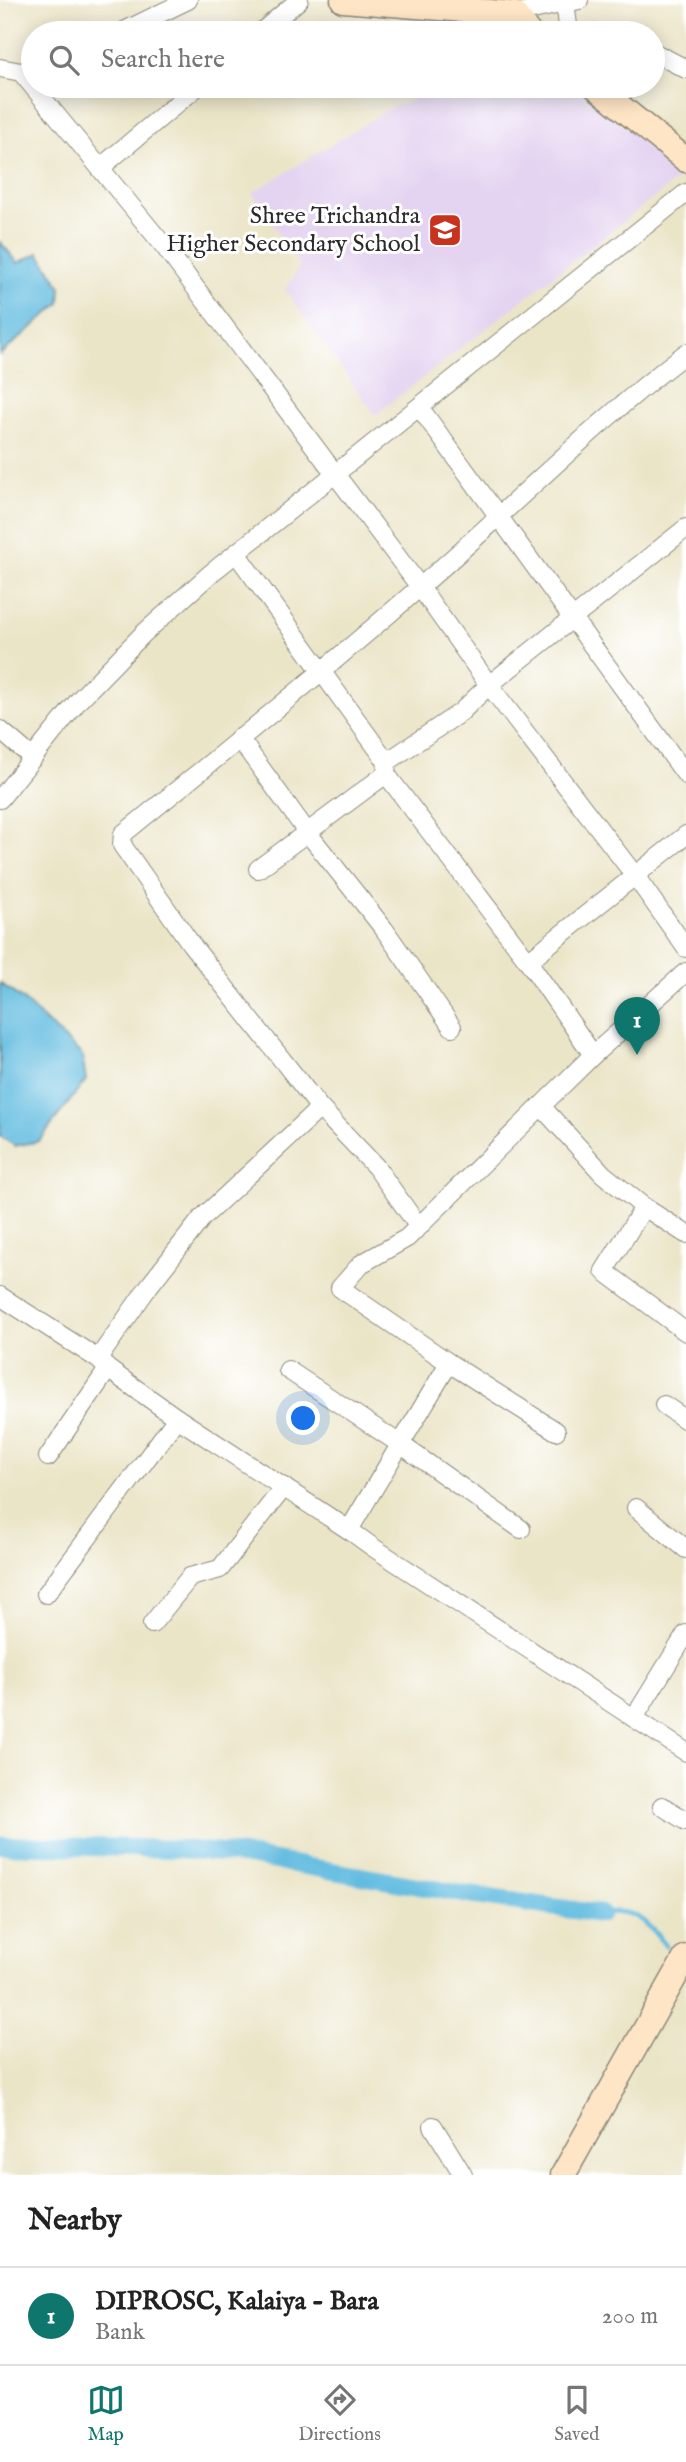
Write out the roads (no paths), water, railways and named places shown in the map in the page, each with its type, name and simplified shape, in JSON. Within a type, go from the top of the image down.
[{"type":"main road","points":[[343,0],[500,21]]},
{"type":"main road","points":[[610,98],[686,160]]},
{"type":"main road","points":[[563,2175],[686,1957]]},
{"type":"street","points":[[140,21],[165,6],[188,0]]},
{"type":"street","points":[[274,21],[299,0]]},
{"type":"street","points":[[529,21],[572,1]]},
{"type":"street","points":[[570,21],[572,1]]},
{"type":"street","points":[[665,58],[686,69]]},
{"type":"street","points":[[0,68],[21,70]]},
{"type":"street","points":[[48,98],[100,168],[164,246],[420,587],[489,685],[636,877],[686,948]]},
{"type":"street","points":[[100,168],[184,98]]},
{"type":"street","points":[[0,799],[79,700],[143,634],[333,474],[420,408],[686,193]]},
{"type":"street","points":[[418,1227],[376,1167],[320,1108],[191,944],[122,845],[123,834],[321,673],[636,392],[686,353]]},
{"type":"street","points":[[420,408],[686,775]]},
{"type":"street","points":[[258,869],[461,712],[489,685],[686,528]]},
{"type":"street","points":[[236,553],[386,768],[528,961],[593,1055]]},
{"type":"street","points":[[0,730],[33,758]]},
{"type":"street","points":[[239,738],[307,832],[384,929],[452,1027]]},
{"type":"street","points":[[528,961],[686,835]]},
{"type":"street","points":[[556,1431],[449,1363],[340,1288],[361,1264],[407,1238],[593,1055],[686,972]]},
{"type":"street","points":[[541,1106],[603,1174],[644,1207],[686,1234]]},
{"type":"street","points":[[48,1457],[149,1286],[202,1218],[320,1108]]},
{"type":"street","points":[[644,1207],[604,1271],[686,1332]]},
{"type":"street","points":[[0,1296],[103,1364],[177,1418],[686,1752]]},
{"type":"street","points":[[349,1530],[449,1363]]},
{"type":"street","points":[[288,1370],[521,1529]]},
{"type":"street","points":[[664,1405],[686,1420]]},
{"type":"street","points":[[46,1594],[177,1418]]},
{"type":"street","points":[[152,1624],[190,1577],[220,1569],[284,1487]]},
{"type":"street","points":[[636,1508],[686,1549]]},
{"type":"street","points":[[634,1718],[686,1634]]},
{"type":"street","points":[[662,1806],[686,1821]]},
{"type":"street","points":[[432,2126],[463,2175]]},
{"type":"water","points":[[0,242],[18,263],[39,253],[61,287],[60,303],[0,355]]},
{"type":"water","points":[[0,983],[23,1000],[82,1055],[86,1080],[39,1141],[15,1146],[0,1136]]},
{"type":"waterway","points":[[0,1845],[181,1849],[242,1855],[469,1895],[601,1914]]},
{"type":"waterway","points":[[601,1914],[631,1914],[646,1923],[666,1946]]},
{"type":"place","name":"Shree Trichandra Higher Secondary School","points":[[445,230]]},
{"type":"place","name":"DIPROSC, Kalaiya - Bara","points":[[637,1055]]}]
